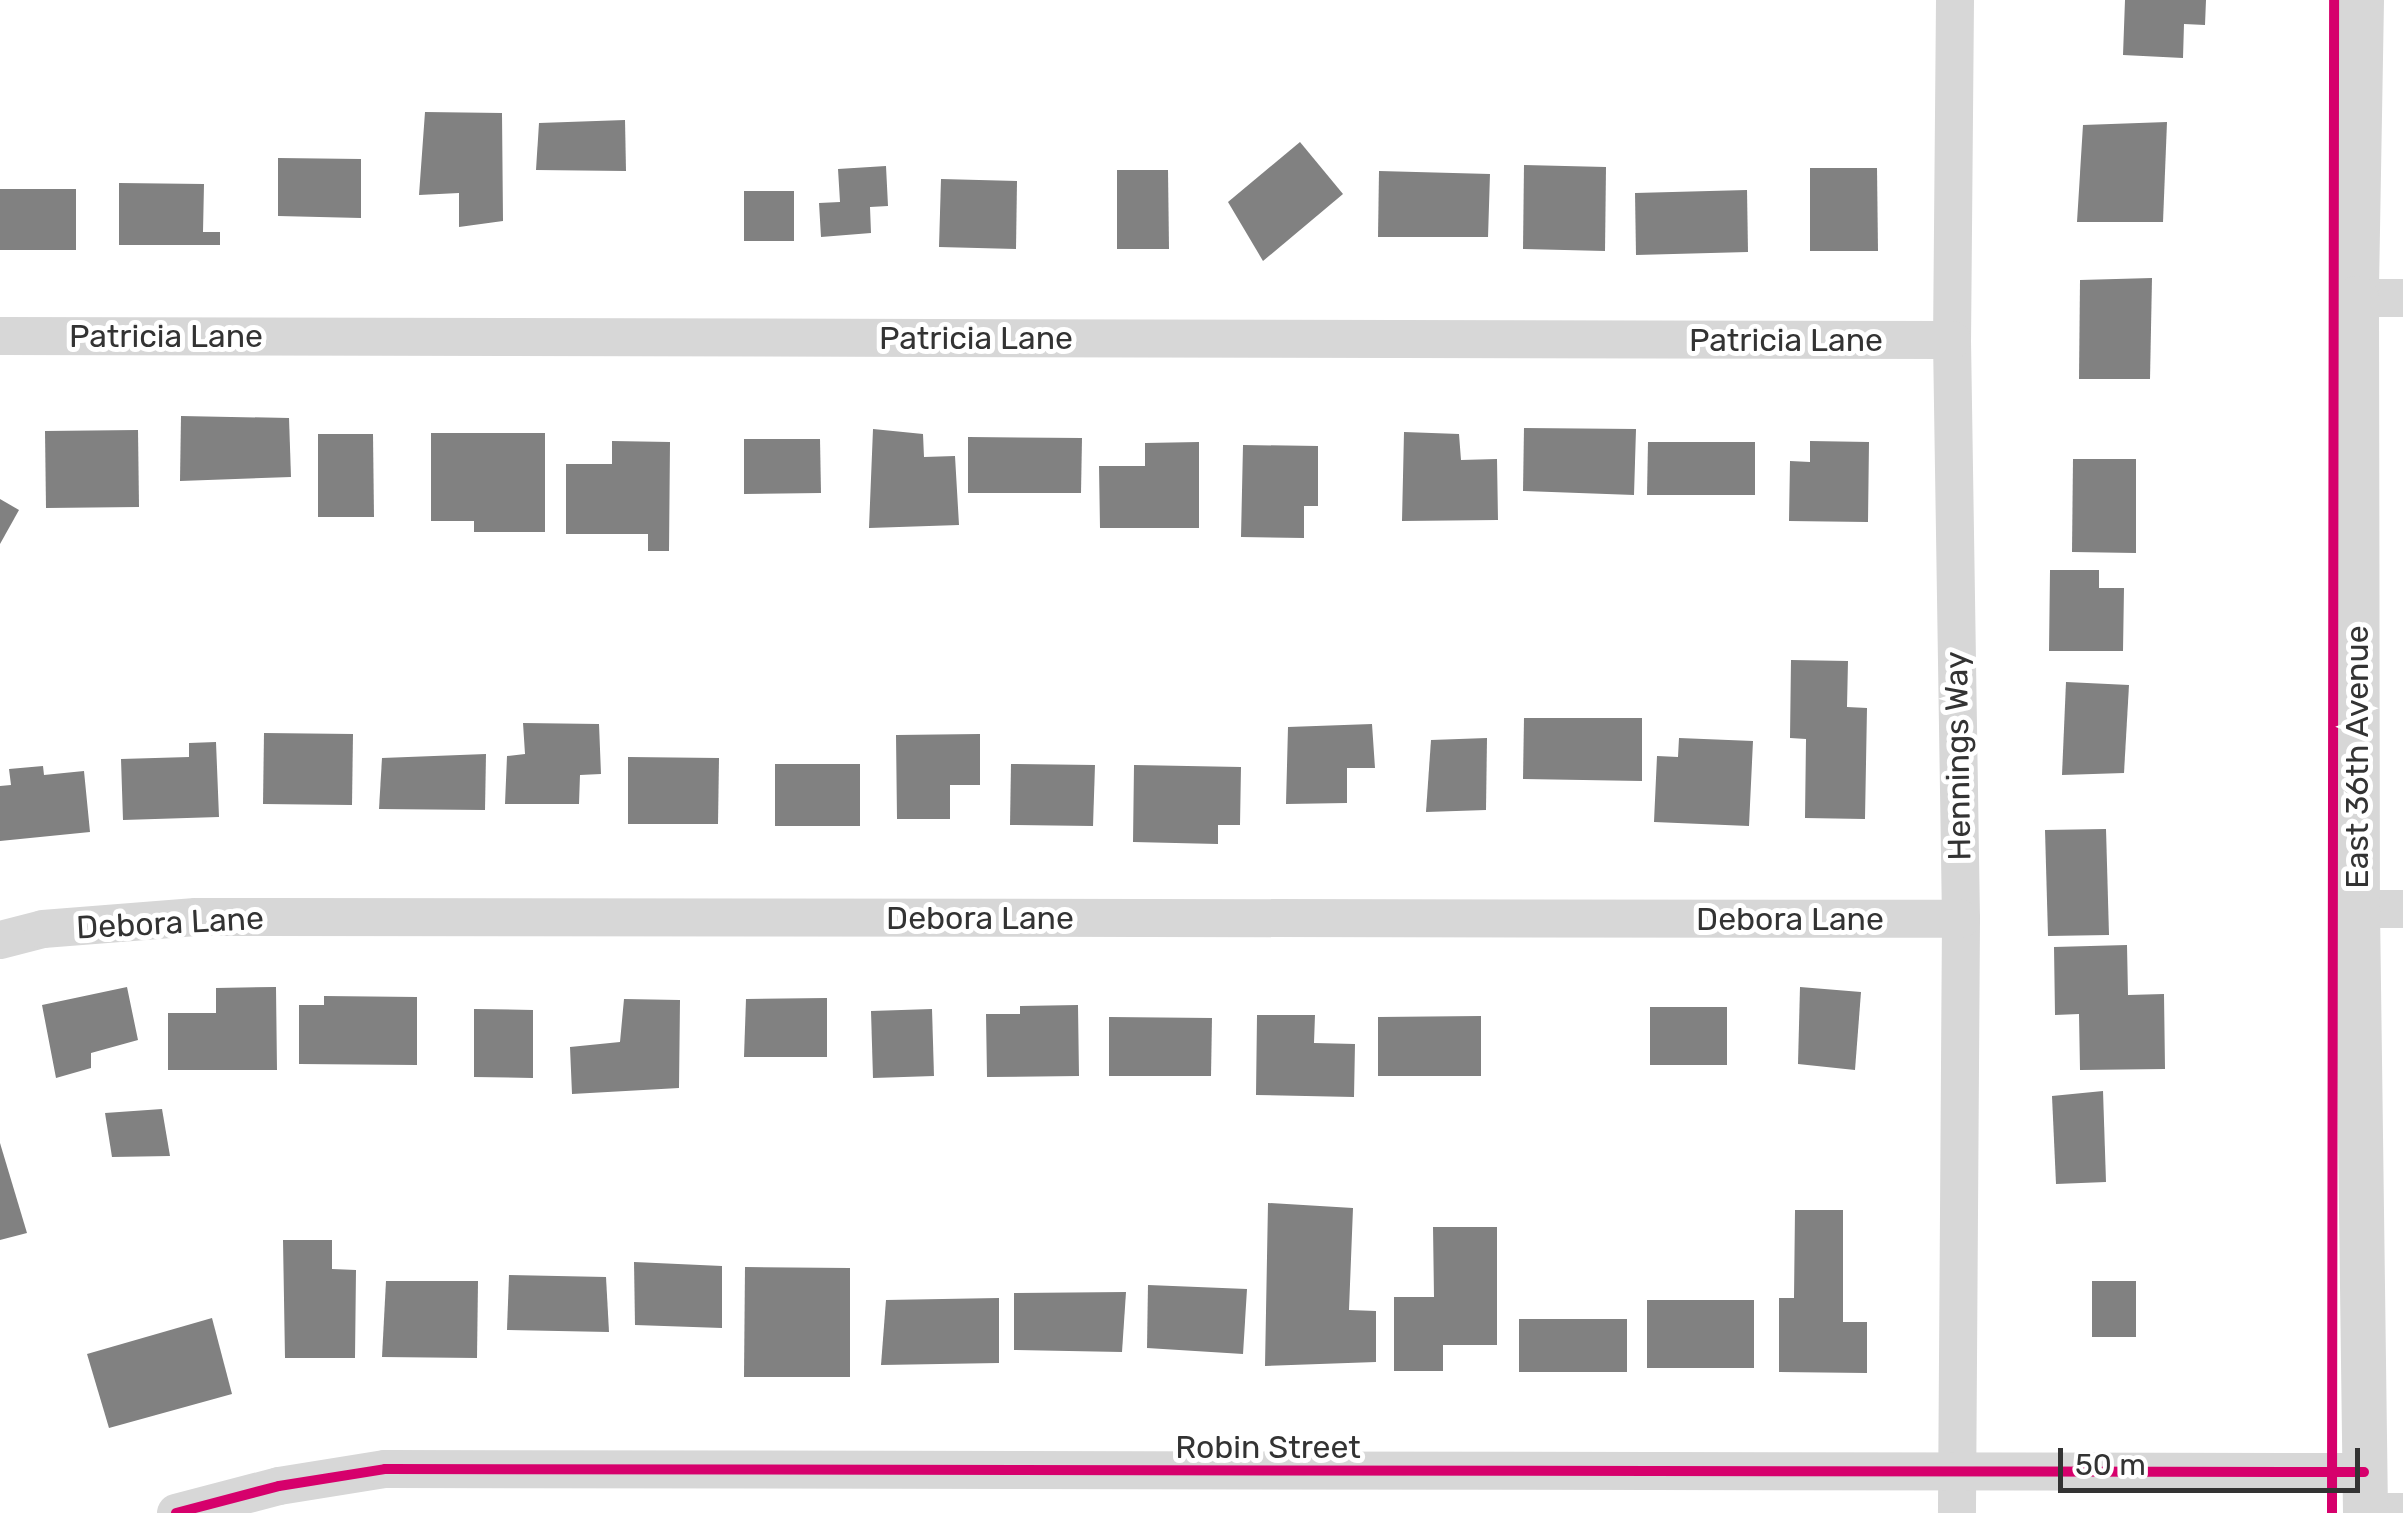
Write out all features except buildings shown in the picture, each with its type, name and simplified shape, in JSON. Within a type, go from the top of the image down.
[{"type":"street","name":"Hennings Way","points":[[1955,0],[1952,340],[1961,919],[1957,1513]]},
{"type":"street","name":"East 36th Avenue","points":[[2361,0],[2356,298],[2358,909],[2374,1502]]},
{"type":"street","points":[[2356,298],[2403,298]]},
{"type":"street","name":"Patricia Lane","points":[[0,336],[1952,340]]},
{"type":"street","points":[[2358,909],[2403,909]]},
{"type":"street","name":"Debora Lane","points":[[0,940],[44,929],[196,917],[1961,919]]},
{"type":"street","name":"Robin Street","points":[[176,1513],[280,1486],[385,1470],[1957,1474],[2374,1502]]},
{"type":"cycle path","points":[[2332,1513],[2334,0]]},
{"type":"cycle path","points":[[176,1513],[279,1486],[385,1469],[2364,1472]]}]
